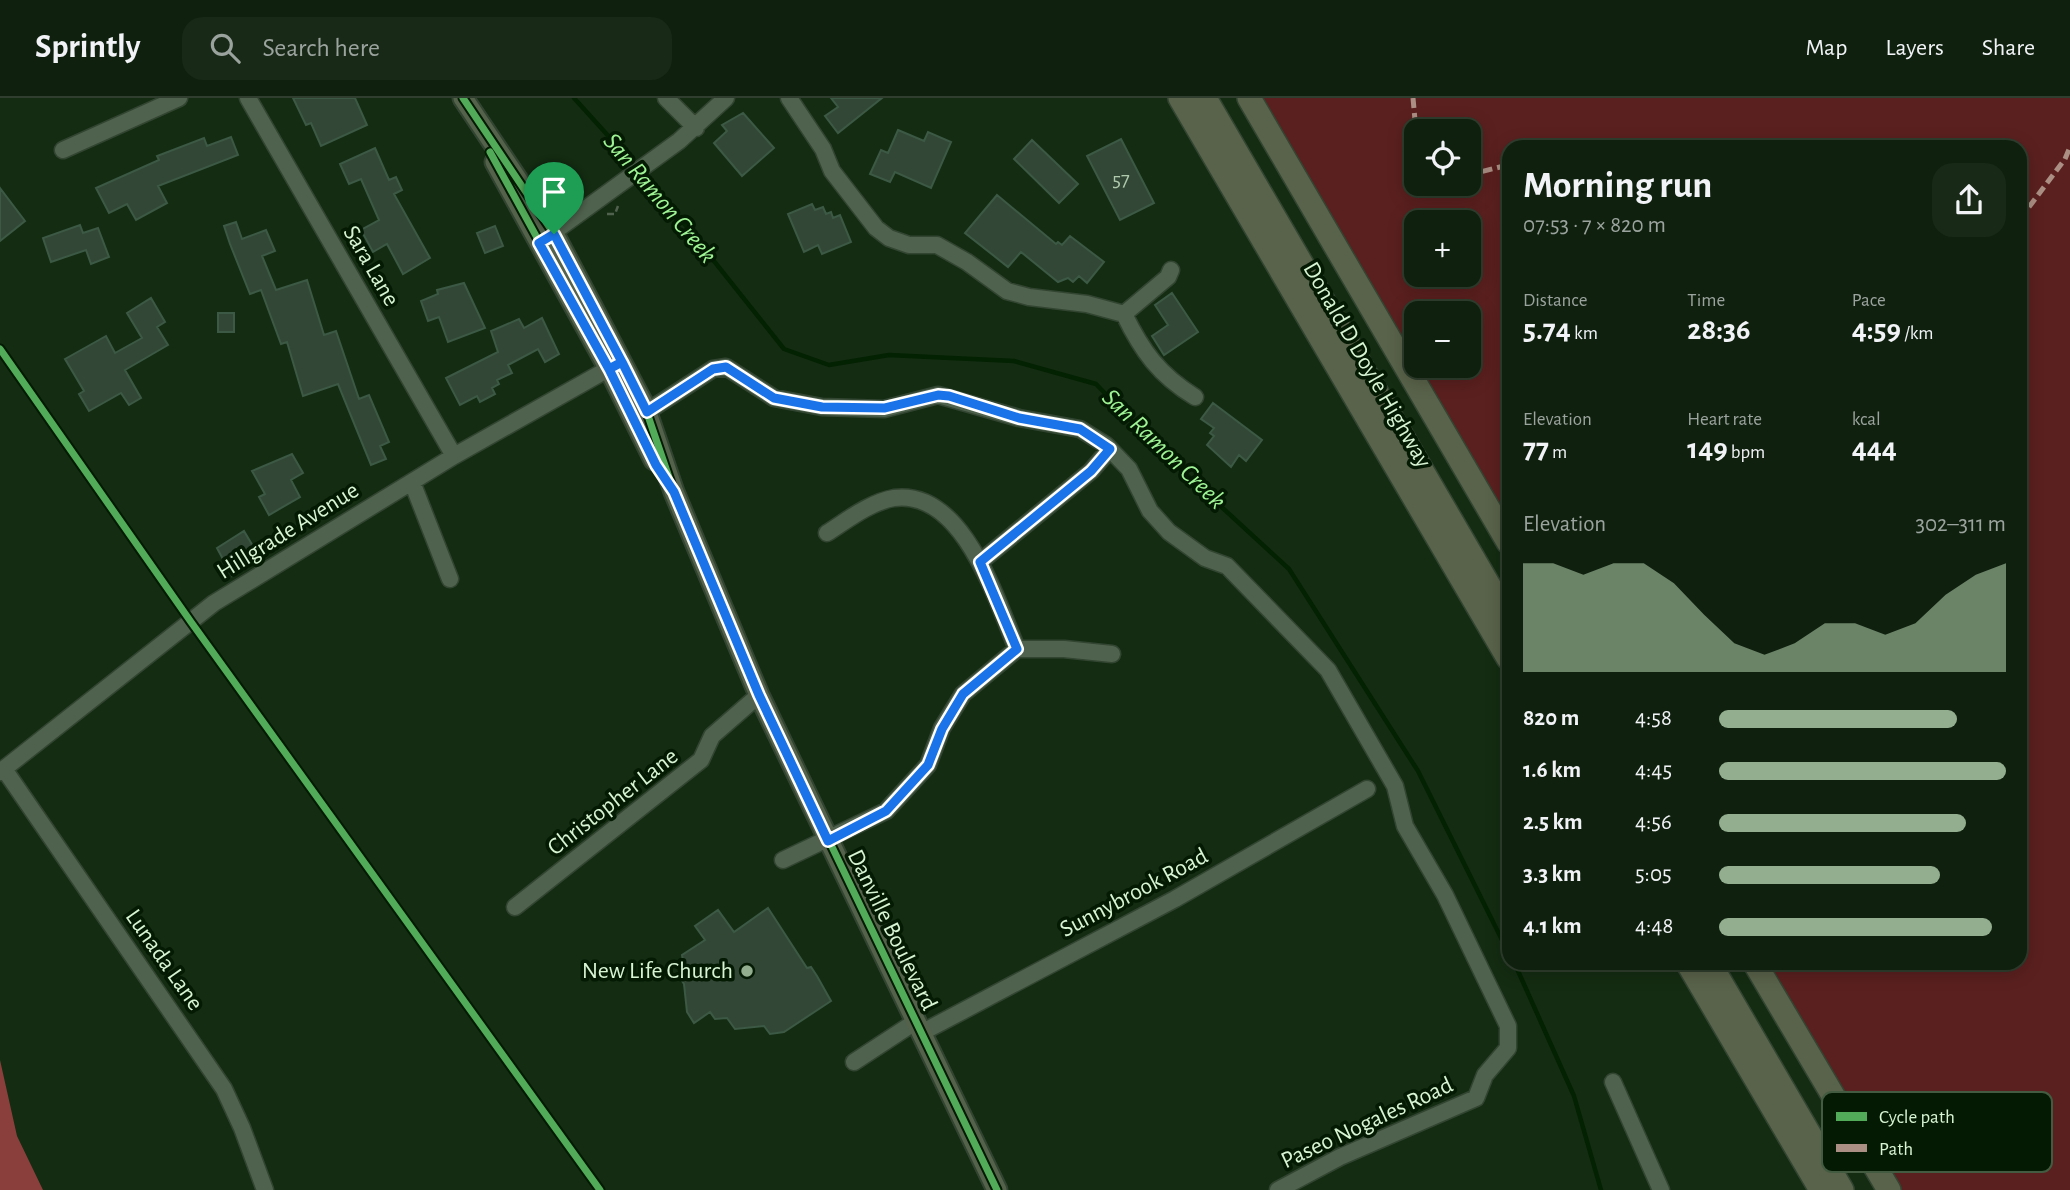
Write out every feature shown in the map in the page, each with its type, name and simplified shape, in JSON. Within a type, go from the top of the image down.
[{"type":"highway","name":"Donald D Doyle Highway","points":[[1180,98],[1502,648]]},
{"type":"highway","points":[[1205,98],[1502,608]]},
{"type":"highway","name":"Donald D Doyle Highway","points":[[1249,98],[1502,532]]},
{"type":"highway","points":[[1692,970],[1821,1190]]},
{"type":"highway","points":[[1714,970],[1822,1156]]},
{"type":"highway","points":[[1759,970],[1831,1092]]},
{"type":"highway","points":[[1774,1111],[1786,1158],[1804,1190]]},
{"type":"highway","points":[[1832,1172],[1842,1190]]},
{"type":"highway","points":[[1878,1172],[1889,1190]]},
{"type":"main road","name":"Danville Boulevard","points":[[466,104],[547,238],[640,416],[759,695],[997,1190]]},
{"type":"street","points":[[63,149],[179,98]]},
{"type":"street","name":"Sara Lane","points":[[248,98],[454,456]]},
{"type":"street","points":[[666,98],[696,128]]},
{"type":"street","points":[[547,238],[696,128],[726,98]]},
{"type":"street","points":[[789,98],[823,149],[832,171],[876,228],[889,238],[909,245],[937,246],[967,262],[1007,291],[1029,298],[1087,304],[1124,314],[1140,345],[1171,382],[1195,397]]},
{"type":"street","points":[[1124,314],[1168,276],[1171,270]]},
{"type":"street","name":"Hillgrade Avenue","points":[[2,771],[214,603],[454,456],[615,365]]},
{"type":"street","points":[[640,416],[713,369],[726,367],[774,398],[822,407],[884,408],[938,395],[949,396],[1019,418],[1080,429],[1110,449],[1091,471],[980,562]]},
{"type":"street","name":"Paseo Nogales Road","points":[[1110,449],[1129,469],[1150,511],[1169,532],[1205,558],[1227,566],[1328,670],[1395,786],[1405,826],[1468,940],[1508,1026],[1508,1048],[1485,1075],[1476,1098],[1340,1157],[1278,1190]]},
{"type":"street","points":[[412,482],[450,579]]},
{"type":"street","points":[[827,533],[860,512],[893,498],[928,502],[949,518],[980,562],[1017,649]]},
{"type":"street","points":[[783,860],[828,841],[886,811],[928,765],[942,729],[963,694],[1017,649],[1064,649],[1112,654]]},
{"type":"street","name":"Christopher Lane","points":[[515,907],[701,760],[712,736],[759,695]]},
{"type":"street","name":"Lunada Lane","points":[[2,771],[224,1090],[242,1128],[265,1190]]},
{"type":"street","name":"Sunnybrook Road","points":[[854,1062],[918,1027],[1175,899],[1367,789]]},
{"type":"street","points":[[1613,1082],[1661,1190]]},
{"type":"shaded area","points":[[1249,98],[2070,98],[2070,1190],[1889,1190],[1878,1172],[2052,1172],[2052,1092],[1831,1092],[1758,970],[2027,970],[2027,140],[1502,140],[1502,532],[1412,378],[1481,378],[1481,301],[1404,301],[1404,364]]},
{"type":"shaded area","points":[[0,1060],[17,1136],[43,1190],[0,1190]]},
{"type":"building","points":[[293,98],[355,98],[367,125],[321,146],[311,123],[306,125]]},
{"type":"building","points":[[831,98],[882,98],[838,133],[825,116],[838,107]]},
{"type":"building","points":[[743,113],[774,148],[742,176],[714,143],[727,131],[722,125]]},
{"type":"building","points":[[898,130],[924,141],[928,132],[951,142],[931,188],[895,172],[890,182],[870,174],[881,150],[888,153]]},
{"type":"building","points":[[231,137],[238,155],[158,186],[167,203],[136,220],[127,204],[109,213],[96,188],[159,160],[157,156],[204,138],[207,146]]},
{"type":"building","points":[[1121,139],[1154,203],[1120,220],[1087,156]]},
{"type":"building","points":[[1032,140],[1078,184],[1059,203],[1014,159]]},
{"type":"building","points":[[375,148],[389,180],[396,177],[402,190],[394,194],[430,258],[403,274],[387,244],[373,252],[361,230],[379,220],[361,179],[349,184],[340,164]]},
{"type":"building","points":[[0,188],[25,221],[0,241]]},
{"type":"building","points":[[997,195],[1056,244],[1058,242],[1062,245],[1070,236],[1104,262],[1087,283],[1079,276],[1073,282],[1068,278],[1058,282],[1021,252],[1008,267],[965,233]]},
{"type":"building","points":[[812,204],[815,210],[823,207],[826,214],[831,212],[833,218],[840,215],[851,242],[822,254],[818,245],[804,252],[788,214]]},
{"type":"building","points":[[236,222],[242,239],[266,230],[275,251],[262,256],[276,290],[307,280],[324,335],[336,331],[359,399],[369,395],[389,442],[380,446],[386,459],[371,465],[338,384],[303,396],[287,342],[281,344],[261,290],[250,294],[230,244],[224,226]]},
{"type":"building","points":[[80,225],[83,233],[98,228],[109,257],[91,264],[86,250],[51,262],[43,238]]},
{"type":"building","points":[[495,226],[503,246],[485,253],[477,233]]},
{"type":"building","points":[[464,283],[485,328],[448,342],[439,317],[428,321],[421,301],[438,294],[437,290]]},
{"type":"building","points":[[1172,293],[1198,332],[1164,355],[1152,336],[1168,325],[1155,305]]},
{"type":"building","points":[[151,298],[165,322],[157,327],[168,345],[125,370],[141,398],[129,405],[121,393],[89,411],[79,394],[84,391],[65,359],[106,336],[115,353],[142,338],[127,313]]},
{"type":"building","points":[[218,313],[234,313],[234,332],[218,332]]},
{"type":"building","points":[[542,318],[559,354],[545,362],[538,349],[508,365],[512,373],[497,380],[499,384],[492,388],[495,394],[480,402],[477,396],[460,405],[446,378],[498,352],[491,331],[519,319],[524,328]]},
{"type":"building","points":[[1213,403],[1262,440],[1246,461],[1239,455],[1231,467],[1207,445],[1214,436],[1210,433],[1214,428],[1201,419]]},
{"type":"building","points":[[292,454],[303,473],[291,480],[300,497],[269,515],[259,497],[265,494],[252,471]]},
{"type":"building","points":[[244,531],[260,558],[232,576],[217,548]]},
{"type":"building","name":"New Life Church","points":[[768,908],[807,968],[811,967],[831,1001],[784,1032],[770,1034],[764,1026],[735,1029],[727,1018],[715,1019],[710,1012],[694,1023],[687,1012],[684,984],[677,973],[684,968],[682,955],[705,940],[695,926],[718,910],[734,932]]},
{"type":"waterway","name":"San Ramon Creek","points":[[574,98],[659,192],[784,349],[829,365],[889,355],[1014,361],[1096,384],[1165,455],[1289,569],[1418,771],[1502,940]]},
{"type":"waterway","name":"San Ramon Creek","points":[[1518,970],[1574,1096],[1601,1190]]},
{"type":"marked path","points":[[1413,98],[1415,119]]},
{"type":"marked path","points":[[2027,210],[2065,159],[2070,147]]},
{"type":"marked path","points":[[1481,172],[1502,166]]},
{"type":"cycle path","points":[[463,98],[554,234],[645,407],[674,492],[759,695],[997,1190]]},
{"type":"cycle path","points":[[490,152],[609,369],[658,467]]},
{"type":"cycle path","points":[[0,349],[191,622],[600,1190]]},
{"type":"place","name":"New Life Church","points":[[747,971]]},
{"type":"route","points":[[554,234],[539,243],[609,369],[622,362],[647,412],[713,369],[726,367],[774,398],[822,407],[884,408],[938,395],[949,396],[1019,418],[1080,429],[1110,449],[1091,471],[980,562],[1017,649],[963,694],[942,729],[928,765],[886,811],[828,841],[759,695],[674,492],[656,465],[609,369],[622,362],[554,234]]}]
